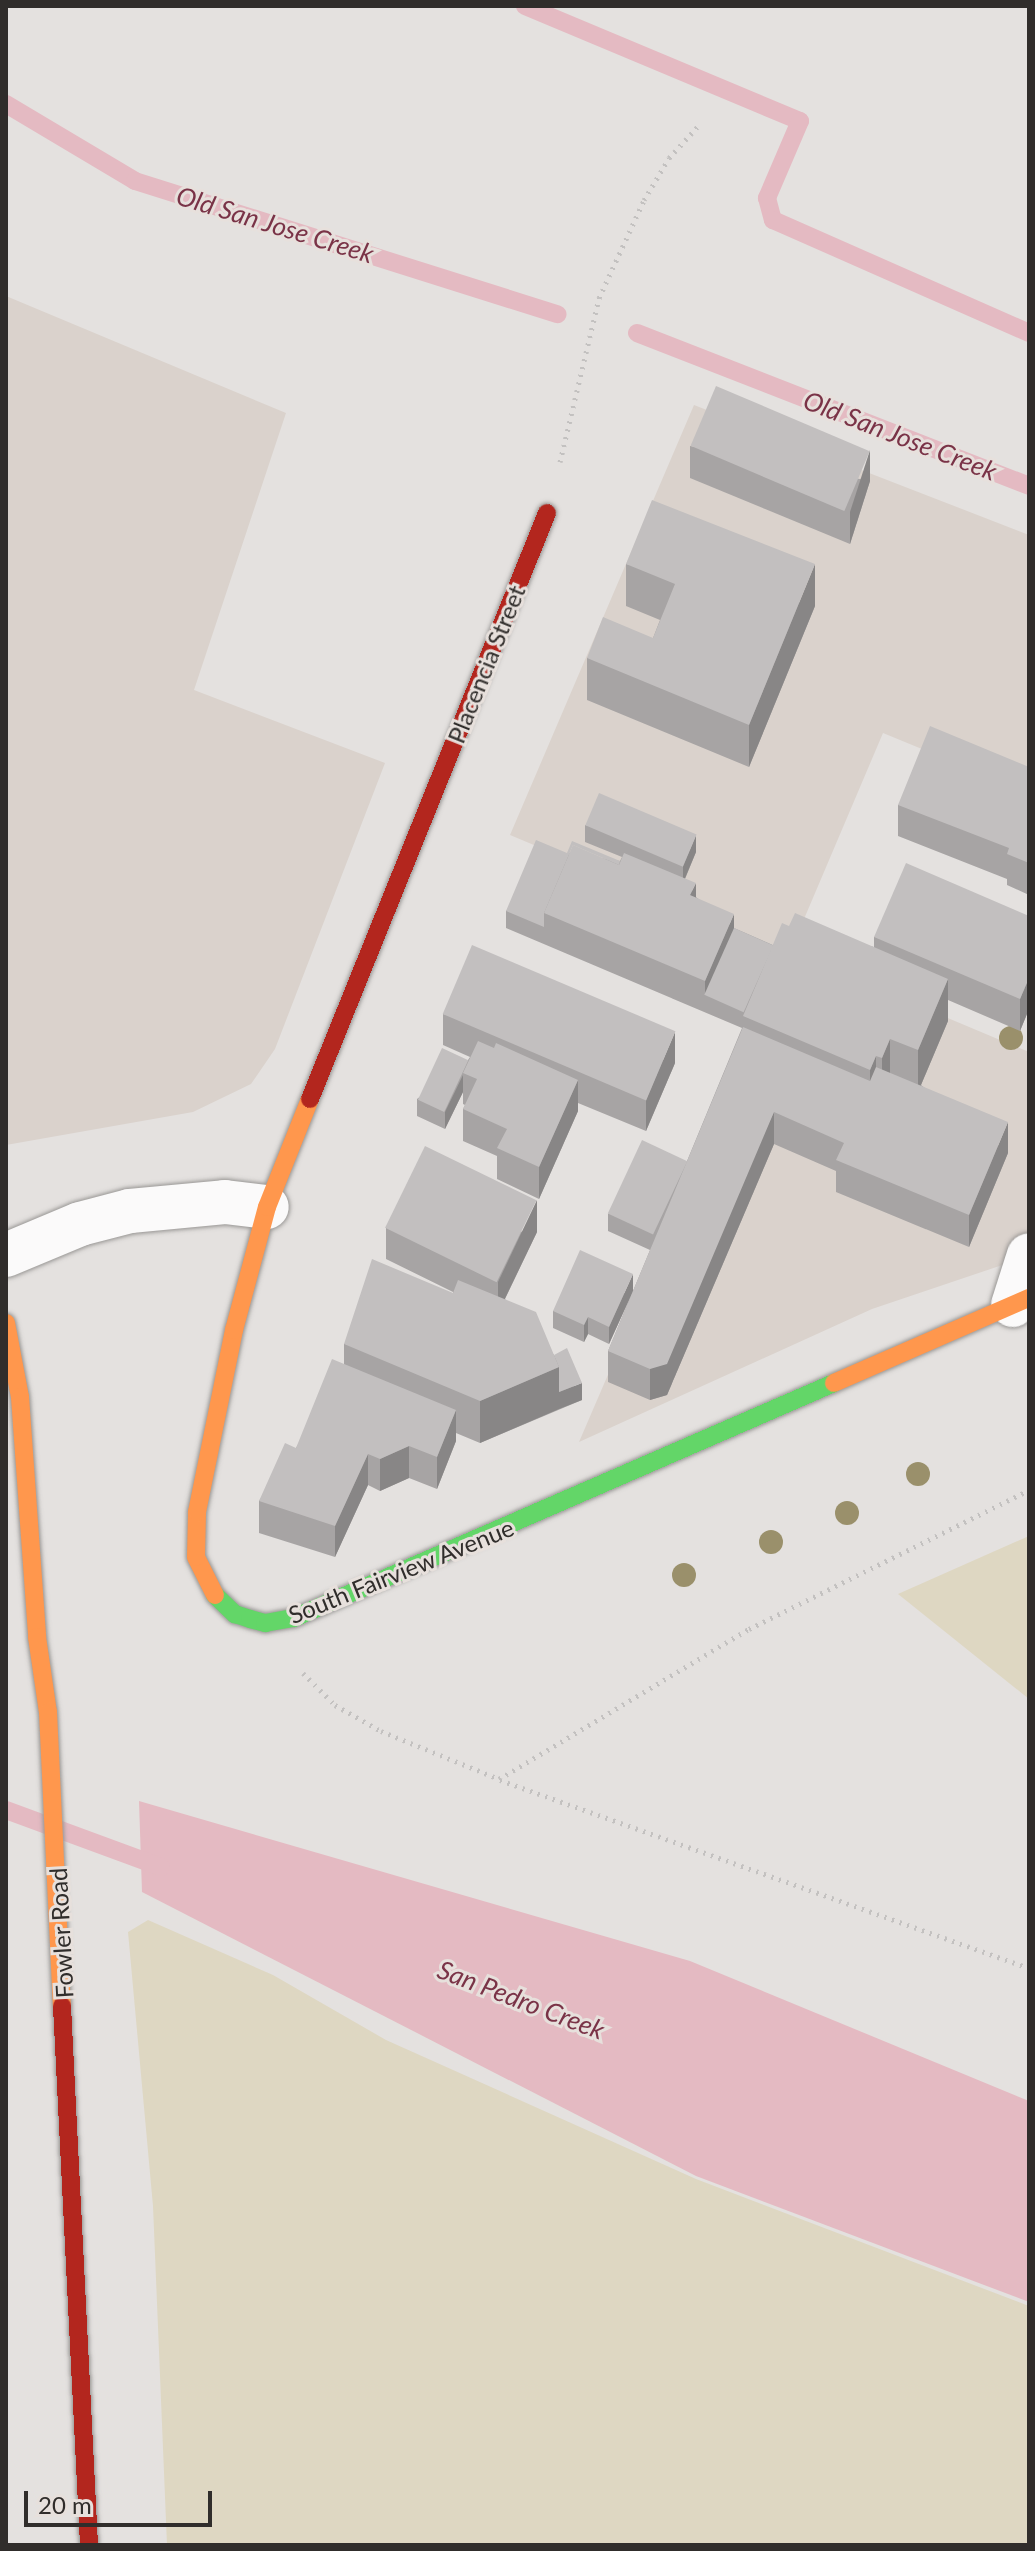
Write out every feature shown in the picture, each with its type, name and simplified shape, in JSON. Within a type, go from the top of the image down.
[{"type":"street","name":"Placencia Street","points":[[267,1207],[547,513]]},
{"type":"street","points":[[6,1255],[80,1224],[130,1211],[210,1203],[267,1207]]},
{"type":"street","name":"South Fairview Avenue","points":[[267,1207],[234,1330],[195,1537],[202,1576],[220,1602],[250,1619],[277,1622],[400,1576],[1021,1301]]},
{"type":"street","points":[[1021,1301],[1029,1255]]},
{"type":"street","name":"Fowler Road","points":[[6,1323],[20,1397],[37,1637],[48,1712],[62,1941],[89,2545]]},
{"type":"path","points":[[547,513],[599,298],[644,200],[669,158],[699,125]]},
{"type":"path","points":[[499,1779],[749,1629],[1029,1490]]},
{"type":"path","points":[[277,1622],[308,1681],[335,1705],[381,1731],[499,1779],[1029,1968]]},
{"type":"shaded area","points":[[6,296],[286,413],[194,690],[385,763],[275,1049],[251,1084],[193,1112],[6,1145]]},
{"type":"shaded area","points":[[694,405],[1029,535],[1029,793],[883,733],[790,952],[510,835]]},
{"type":"shaded area","points":[[790,952],[1029,1052],[1029,1256],[872,1309],[579,1442]]},
{"type":"shaded area","points":[[1029,1536],[1029,1699],[898,1594]]},
{"type":"shaded area","points":[[148,1920],[273,1975],[386,2040],[696,2179],[1029,2306],[1029,2545],[167,2545],[153,2206],[128,1932]]},
{"type":"water","points":[[139,1801],[690,1961],[1029,2101],[1029,2302],[696,2176],[142,1892]]},
{"type":"building","points":[[716,386],[870,451],[844,511],[691,446]]},
{"type":"building","points":[[652,500],[815,564],[749,725],[587,658],[603,617],[653,638],[675,584],[626,564]]},
{"type":"building","points":[[930,726],[1029,767],[1029,863],[1007,854],[1009,848],[898,805]]},
{"type":"building","points":[[599,793],[697,834],[683,867],[585,825]]},
{"type":"building","points":[[536,840],[567,853],[572,841],[620,861],[619,865],[573,845],[544,913],[544,927],[506,911]]},
{"type":"building","points":[[573,845],[619,865],[624,853],[696,883],[690,895],[734,914],[705,981],[544,913]]},
{"type":"building","points":[[906,863],[1029,916],[1029,978],[1020,999],[874,937]]},
{"type":"building","points":[[795,913],[948,979],[918,1050],[890,1039],[882,1058],[876,1056],[870,1070],[743,1016],[782,923],[789,926]]},
{"type":"building","points":[[734,928],[773,945],[744,1012],[704,995]]},
{"type":"building","points":[[472,945],[675,1031],[646,1100],[443,1014]]},
{"type":"building","points":[[743,1027],[870,1081],[876,1067],[1008,1122],[969,1215],[836,1160],[844,1143],[774,1112],[667,1364],[650,1369],[608,1351]]},
{"type":"building","points":[[478,1041],[494,1048],[496,1043],[578,1080],[539,1167],[497,1148],[507,1129],[463,1109],[477,1079],[463,1073]]},
{"type":"building","points":[[442,1048],[468,1060],[444,1112],[418,1100]]},
{"type":"building","points":[[642,1140],[687,1161],[653,1235],[608,1213]]},
{"type":"building","points":[[425,1146],[536,1200],[497,1282],[385,1228]]},
{"type":"building","points":[[580,1250],[633,1274],[609,1327],[588,1317],[584,1325],[553,1311]]},
{"type":"building","points":[[372,1259],[453,1293],[458,1280],[536,1312],[559,1367],[480,1401],[344,1344]]},
{"type":"building","points":[[567,1348],[582,1383],[559,1392],[559,1367],[554,1355]]},
{"type":"building","points":[[332,1359],[456,1410],[437,1457],[409,1446],[380,1459],[368,1454],[335,1526],[259,1501],[285,1443],[296,1448]]},
{"type":"waterway","points":[[525,6],[800,121],[767,198],[773,220],[1029,333]]},
{"type":"waterway","name":"Old San Jose Creek","points":[[6,104],[135,181],[558,314]]},
{"type":"waterway","name":"Old San Jose Creek","points":[[637,333],[1029,486]]},
{"type":"waterway","name":"San Pedro Creek","points":[[6,1810],[161,1867]]},
{"type":"traffic: fast","points":[[215,1595],[235,1614],[250,1619],[265,1623],[294,1618],[834,1383]]},
{"type":"traffic: slow","points":[[215,1595],[196,1557],[197,1512],[234,1330],[267,1207],[310,1099]]},
{"type":"traffic: slow","points":[[834,1383],[1029,1298]]},
{"type":"traffic: slow","points":[[6,1323],[20,1397],[37,1637],[48,1712],[62,2006]]},
{"type":"traffic: jam","points":[[310,1099],[547,513]]},
{"type":"traffic: jam","points":[[62,2006],[89,2545]]}]
